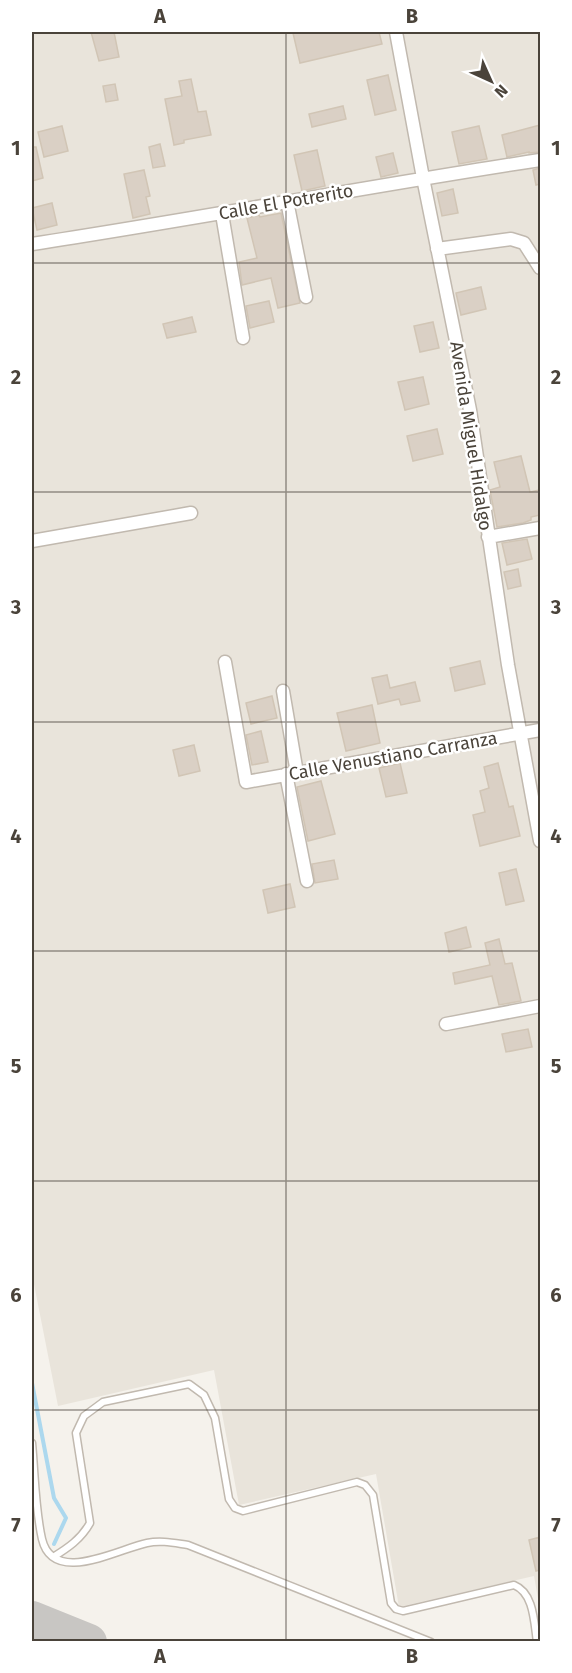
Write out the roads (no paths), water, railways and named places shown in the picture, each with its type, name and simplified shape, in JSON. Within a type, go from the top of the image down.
[{"type":"street","name":"Avenida Miguel Hidalgo","points":[[396,32],[470,410],[488,537],[540,841]]},
{"type":"street","name":"Calle El Potrerito","points":[[32,244],[540,160]]},
{"type":"street","points":[[287,201],[306,297]]},
{"type":"street","points":[[222,213],[243,338]]},
{"type":"street","points":[[437,249],[511,239],[524,243],[540,268]]},
{"type":"street","points":[[32,541],[191,513]]},
{"type":"street","points":[[488,537],[540,528]]},
{"type":"street","name":"Calle Venustiano Carranza","points":[[225,662],[246,782],[540,730]]},
{"type":"street","points":[[284,690],[291,773],[307,881]]},
{"type":"street","points":[[446,1024],[540,1006]]},
{"type":"lane","points":[[53,1557],[84,1534],[90,1523],[76,1434],[84,1416],[103,1402],[189,1384],[204,1395],[215,1418],[229,1499],[235,1508],[243,1511],[357,1482],[365,1485],[373,1496],[391,1603],[396,1609],[403,1611],[514,1585],[522,1588],[529,1598],[537,1641]]},
{"type":"lane","points":[[32,1443],[33,1476],[42,1540],[53,1557],[62,1562],[89,1561],[148,1543],[163,1541],[188,1545],[431,1641]]},
{"type":"waterway","points":[[32,1383],[54,1498],[66,1518],[54,1544]]}]
